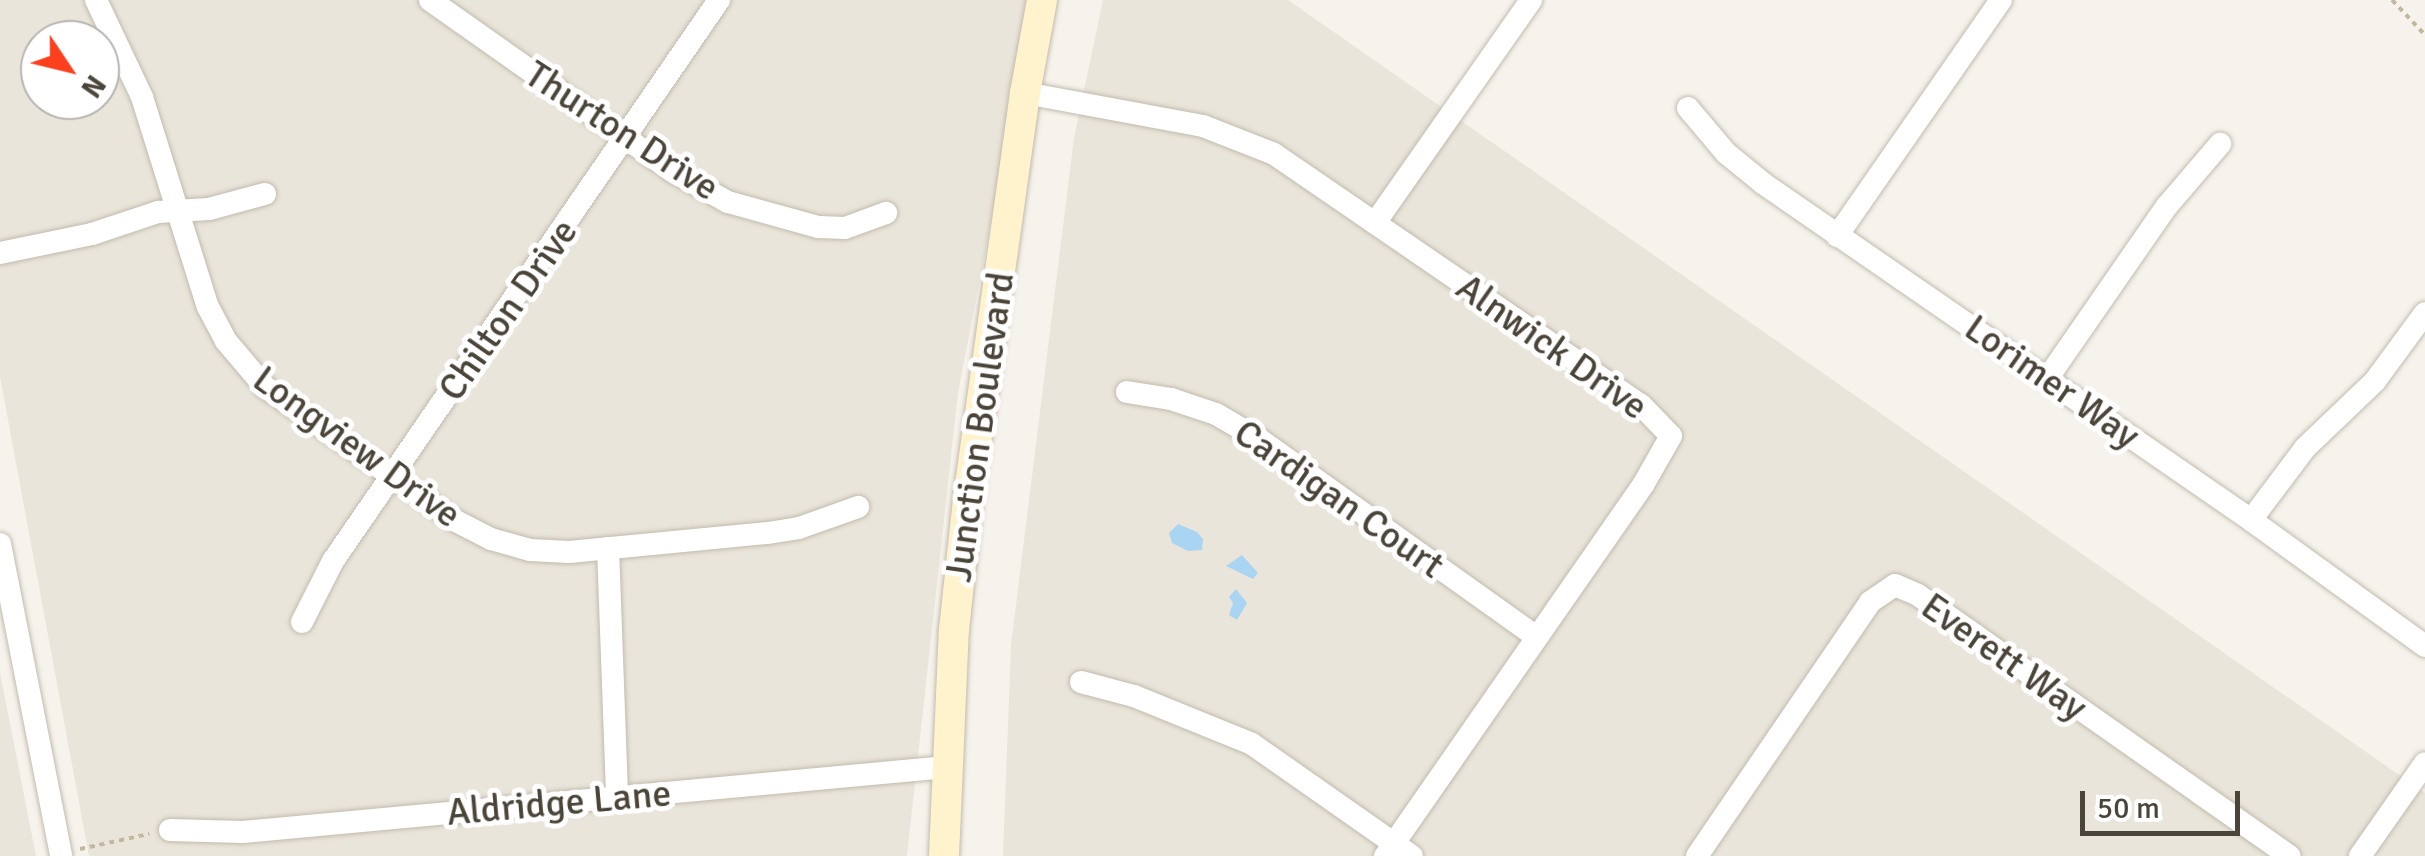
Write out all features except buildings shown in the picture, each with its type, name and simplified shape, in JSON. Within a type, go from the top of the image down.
[{"type":"main road","name":"Junction Boulevard","points":[[944,856],[954,630],[968,499],[1025,93],[1042,0]]},
{"type":"street","name":"Longview Drive","points":[[96,0],[142,97],[208,308],[242,364],[290,406],[454,520],[491,540],[530,550],[608,548],[799,528],[858,508]]},
{"type":"street","name":"Thurton Drive","points":[[430,0],[698,188],[789,221],[845,228],[886,212]]},
{"type":"street","name":"Chilton Drive","points":[[302,622],[332,561],[718,0]]},
{"type":"street","points":[[1837,236],[2001,0]]},
{"type":"street","points":[[1376,224],[1524,2]]},
{"type":"street","name":"Alnwick Drive","points":[[1025,93],[1161,116],[1244,140],[1304,172],[1641,404],[1671,436],[1643,485],[1537,637],[1397,852]]},
{"type":"street","name":"Lorimer Way","points":[[1688,108],[1726,153],[1837,236],[2251,520],[2425,646]]},
{"type":"street","points":[[2047,379],[2167,206],[2220,144]]},
{"type":"street","points":[[0,253],[92,234],[158,212],[209,208],[265,194]]},
{"type":"street","points":[[2251,520],[2305,448],[2375,381],[2425,313]]},
{"type":"street","name":"Cardigan Court","points":[[1127,392],[1171,398],[1216,414],[1259,439],[1537,637]]},
{"type":"street","points":[[0,544],[61,855]]},
{"type":"street","points":[[608,548],[617,798]]},
{"type":"street","name":"Everett Way","points":[[1698,856],[1870,602],[1894,585],[1918,594],[2289,856]]},
{"type":"street","points":[[1081,682],[1153,703],[1252,744],[1397,852]]},
{"type":"street","points":[[2360,856],[2425,763]]},
{"type":"street","name":"Aldridge Lane","points":[[170,830],[243,832],[947,767]]},
{"type":"path","points":[[2392,0],[2425,35]]},
{"type":"path","points":[[61,855],[170,830]]},
{"type":"shaded area","points":[[0,0],[1034,0],[958,393],[907,856],[89,856],[0,377]]},
{"type":"shaded area","points":[[1103,0],[1288,0],[2425,793],[2425,856],[1003,856],[1011,645],[1074,138]]},
{"type":"shaded area","points":[[0,673],[36,856],[0,856]]},
{"type":"water","points":[[1178,524],[1197,532],[1203,539],[1202,550],[1188,551],[1172,543],[1169,533]]},
{"type":"water","points":[[1242,555],[1258,573],[1253,579],[1226,566]]},
{"type":"water","points":[[1236,589],[1247,603],[1237,620],[1229,615],[1233,603],[1229,597]]}]
